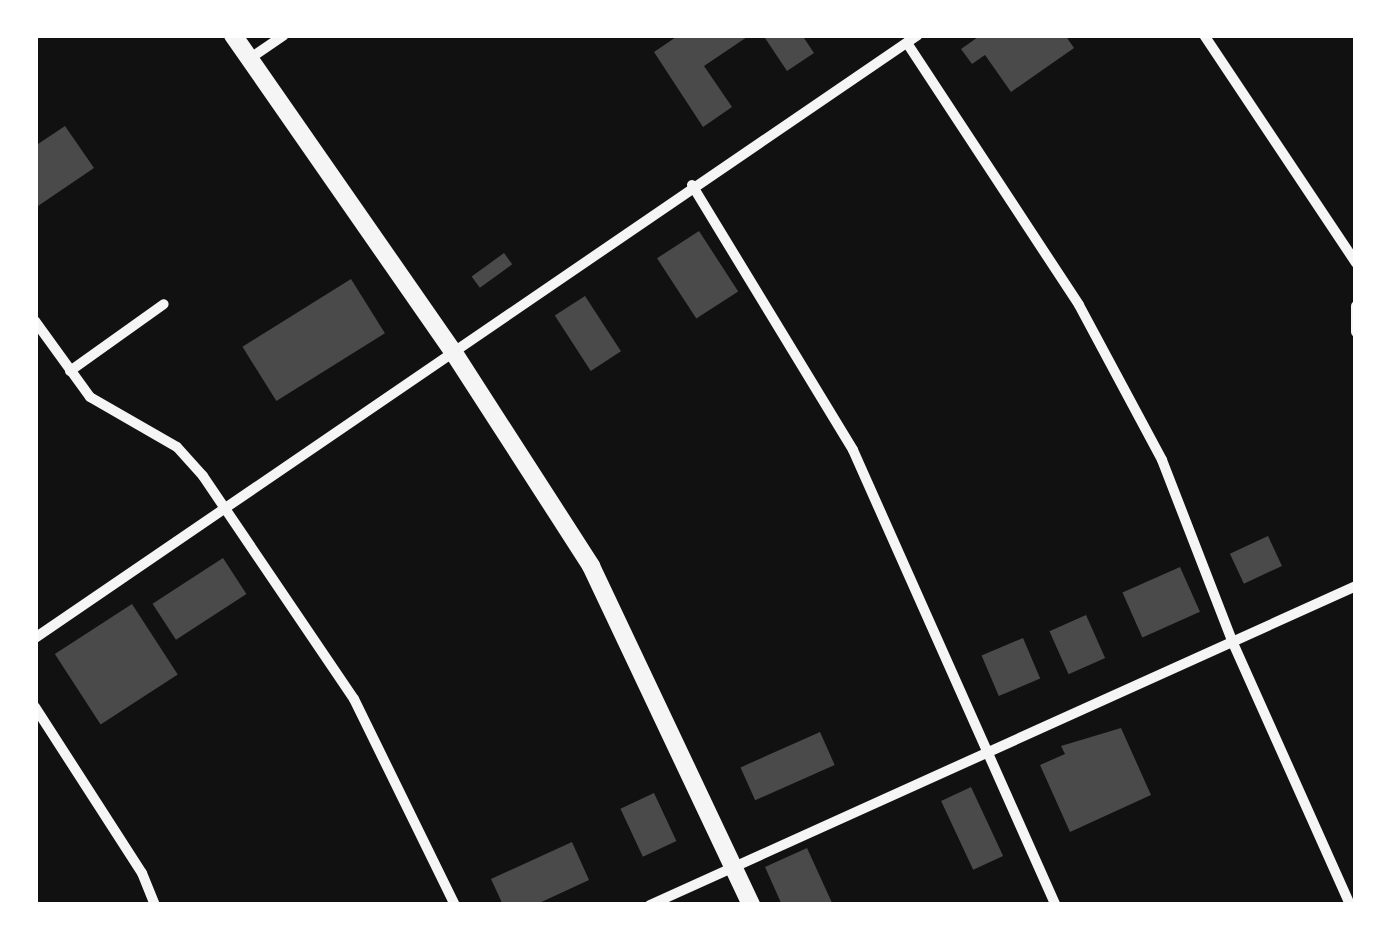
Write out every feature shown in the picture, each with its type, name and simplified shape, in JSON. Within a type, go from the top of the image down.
[{"type":"street","points":[[233,35],[452,350],[591,566],[751,905]]},
{"type":"street","points":[[249,59],[284,35]]},
{"type":"street","points":[[35,638],[692,185],[918,35]]},
{"type":"street","points":[[1204,35],[1356,263]]},
{"type":"street","points":[[907,42],[1079,305],[1162,460],[1233,642],[1350,905]]},
{"type":"street","points":[[692,185],[853,450],[1056,905]]},
{"type":"street","points":[[70,371],[164,304]]},
{"type":"street","points":[[1356,306],[1356,332]]},
{"type":"street","points":[[35,322],[70,371],[112,412],[178,446],[224,506],[354,699],[455,905]]},
{"type":"street","points":[[650,905],[1356,586]]},
{"type":"street","points":[[35,707],[142,873],[154,905]]},
{"type":"building","points":[[679,35],[750,35],[704,66],[732,107],[703,127],[654,52]]},
{"type":"building","points":[[763,35],[802,35],[814,53],[787,71]]},
{"type":"building","points":[[981,35],[1065,35],[1074,48],[1011,92],[985,55],[972,64],[961,49]]},
{"type":"building","points":[[65,126],[94,168],[35,208],[35,146]]},
{"type":"building","points":[[699,231],[738,291],[696,319],[657,258]]},
{"type":"building","points":[[504,253],[512,264],[480,288],[472,277]]},
{"type":"building","points":[[351,279],[385,333],[276,401],[242,347]]},
{"type":"building","points":[[585,296],[621,351],[591,371],[555,316]]},
{"type":"building","points":[[1268,536],[1282,566],[1244,584],[1230,554]]},
{"type":"building","points":[[223,558],[246,594],[176,640],[153,604]]},
{"type":"building","points":[[1180,567],[1200,612],[1142,637],[1122,593]]},
{"type":"building","points":[[132,604],[178,674],[101,725],[55,654]]},
{"type":"building","points":[[1086,615],[1105,658],[1069,674],[1049,631]]},
{"type":"building","points":[[1023,638],[1040,679],[999,696],[982,656]]},
{"type":"building","points":[[1121,728],[1151,795],[1070,832],[1040,765],[1065,754],[1061,746]]},
{"type":"building","points":[[820,732],[835,765],[755,800],[741,767]]},
{"type":"building","points":[[971,787],[1003,856],[973,870],[941,801]]},
{"type":"building","points":[[654,793],[676,841],[643,857],[620,809]]},
{"type":"building","points":[[572,842],[589,880],[535,905],[503,905],[491,879]]},
{"type":"building","points":[[807,848],[833,905],[782,905],[765,867]]}]
